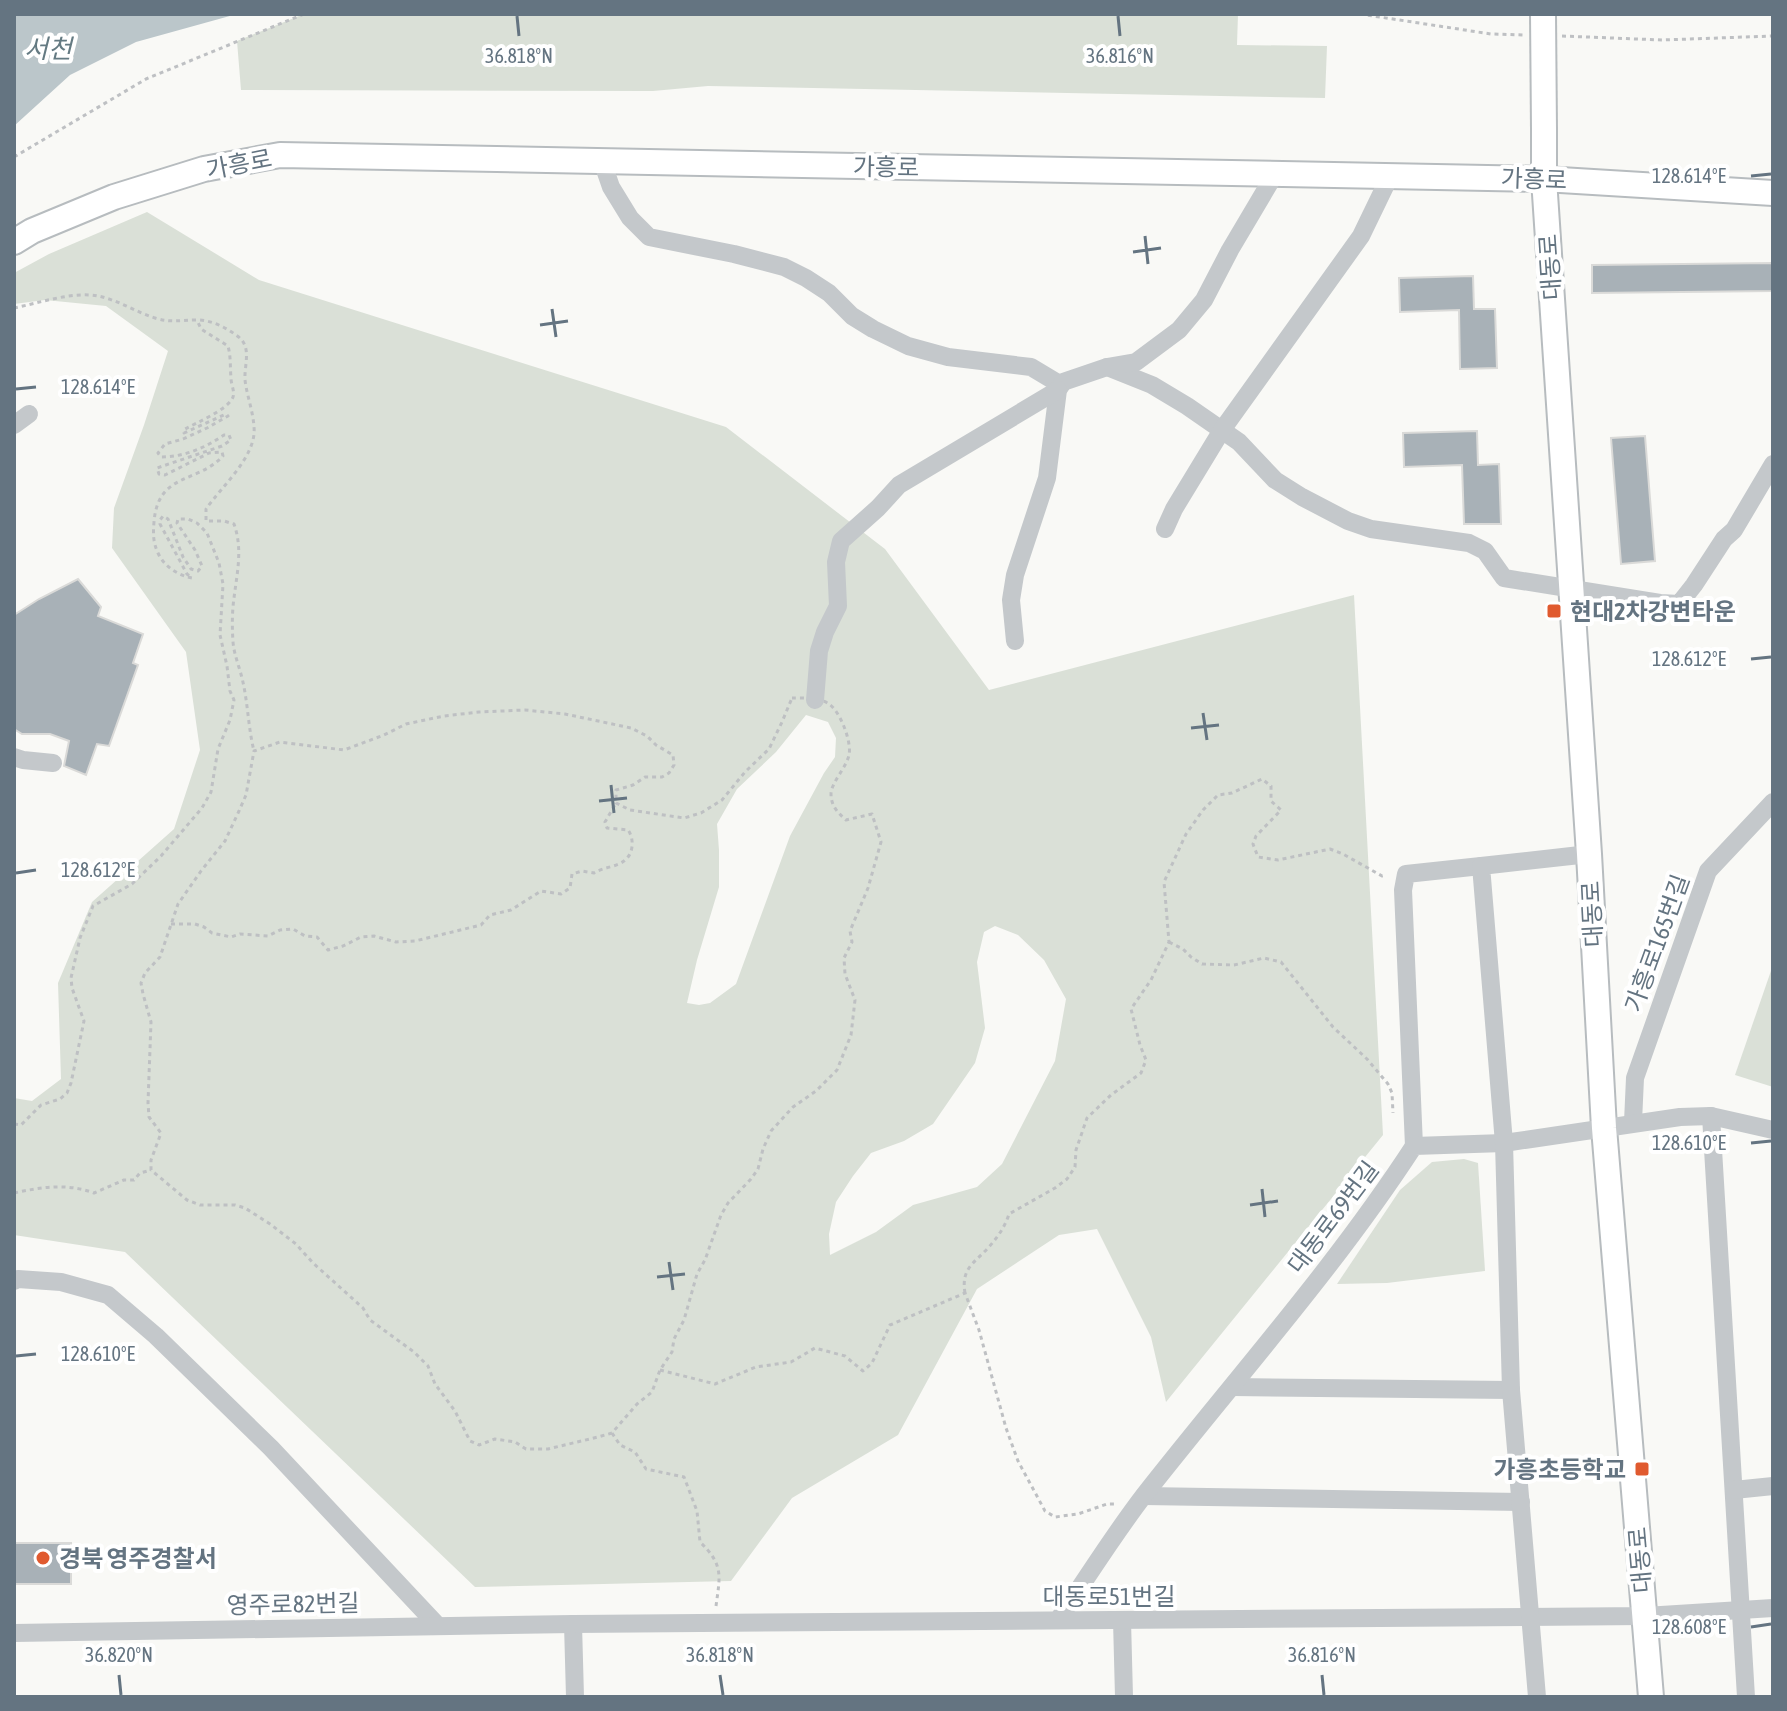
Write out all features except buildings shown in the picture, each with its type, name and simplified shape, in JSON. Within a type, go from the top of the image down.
[{"type":"main road","name":"대동로","points":[[1548,25],[1544,179],[1604,1128],[1651,1697]]},
{"type":"main road","name":"가흥로","points":[[14,242],[32,231],[114,197],[204,169],[280,155],[1544,179],[1773,193]]},
{"type":"street","points":[[602,161],[611,187],[630,218],[649,237],[784,267],[829,293],[852,316],[908,346],[948,357],[1031,367],[1059,387]]},
{"type":"street","points":[[815,700],[819,651],[838,606],[836,562],[841,541],[899,485],[1063,382],[1107,367],[1136,362],[1179,330],[1204,300],[1275,174]]},
{"type":"street","points":[[1165,529],[1222,430],[1361,236],[1390,176]]},
{"type":"street","points":[[1107,367],[1152,385],[1239,442],[1275,480],[1348,521],[1371,529],[1469,543],[1485,551],[1504,578],[1660,603],[1679,604],[1724,539],[1734,530],[1773,464]]},
{"type":"street","points":[[1015,641],[1011,600],[1015,575],[1047,478],[1059,387]]},
{"type":"street","points":[[14,757],[53,763]]},
{"type":"street","name":"가흥로165번길","points":[[1633,1122],[1635,1078],[1708,871],[1773,802]]},
{"type":"street","points":[[1589,854],[1406,874],[1403,890],[1414,1140],[1504,1143],[1633,1122],[1711,1116],[1773,1130]]},
{"type":"street","points":[[1481,866],[1504,1143],[1511,1390],[1537,1697]]},
{"type":"street","points":[[1711,1116],[1746,1697]]},
{"type":"street","name":"대동로69번길","points":[[1058,1620],[1144,1496],[1383,1194],[1414,1140]]},
{"type":"street","points":[[14,1281],[61,1282],[108,1295],[156,1336],[271,1448],[438,1626]]},
{"type":"street","points":[[1233,1387],[1511,1390]]},
{"type":"street","points":[[1734,1490],[1773,1486]]},
{"type":"street","points":[[1144,1496],[1521,1502]]},
{"type":"street","name":"대동로51번길","points":[[573,1624],[1645,1616],[1773,1608]]},
{"type":"street","points":[[1122,1620],[1124,1697]]},
{"type":"street","points":[[573,1624],[575,1697]]},
{"type":"street","name":"영주로82번길","points":[[14,1633],[573,1624]]},
{"type":"path","points":[[14,157],[146,79],[304,14]]},
{"type":"path","points":[[1360,14],[1491,34],[1523,35]]},
{"type":"path","points":[[1548,25],[1662,40],[1773,36]]},
{"type":"path","points":[[14,308],[78,295],[98,296],[155,318],[176,322],[212,322],[240,336],[246,349],[245,377],[255,430],[253,444],[206,509],[206,521],[234,524],[238,535],[238,572],[232,612],[233,647],[242,678],[254,751],[246,795],[230,831],[178,904],[160,957],[145,973],[141,983],[151,1022],[149,1117],[161,1133],[151,1160],[151,1170]]},
{"type":"path","points":[[14,1124],[21,1125],[41,1105],[60,1099],[71,1083],[84,1021],[71,978],[80,938],[93,906],[132,884],[202,808],[211,792],[218,749],[230,720],[234,700],[228,684],[220,635],[223,584],[214,548],[207,533],[197,523],[178,519],[177,523],[202,566],[198,571],[191,569],[168,519],[163,516],[160,524],[192,578],[187,578],[162,562],[153,539],[157,502],[167,490],[174,483],[217,463],[223,456],[222,452],[209,453],[165,475],[159,474],[157,468],[222,446],[231,440],[229,435],[224,435],[193,452],[172,457],[161,457],[158,453],[165,444],[207,428],[228,416],[219,416],[184,433],[185,429],[232,401],[234,394],[228,346],[201,329],[197,320]]},
{"type":"path","points":[[151,1170],[187,1200],[200,1205],[245,1208],[296,1244],[363,1308],[370,1320],[428,1366],[435,1384],[455,1411],[470,1441],[479,1445],[495,1439],[515,1442],[526,1449],[548,1449],[612,1433],[652,1392],[660,1370],[672,1352],[697,1274],[721,1215],[758,1169],[771,1131],[793,1107],[816,1091],[837,1070],[851,1035],[855,1000],[845,974],[844,958],[852,942],[850,931],[868,888],[881,842],[872,814],[846,820],[835,810],[831,795],[850,751],[845,727],[829,704],[815,700],[792,698],[769,749],[722,800],[701,813],[684,818],[630,810],[616,803]]},
{"type":"path","points":[[171,924],[195,924],[212,933],[231,937],[240,934],[268,936],[280,930],[293,929],[305,936],[317,937],[328,950],[361,937],[374,936],[396,942],[415,941],[481,925],[490,915],[511,910],[541,891],[561,894],[570,888],[572,874],[582,871],[594,873],[624,861],[631,851],[632,837],[628,830],[607,828],[605,822],[616,803],[616,790],[645,777],[662,777],[674,765],[673,755],[631,728],[565,714],[525,710],[444,716],[406,724],[344,750],[280,742],[254,751]]},
{"type":"path","points":[[1132,1513],[1113,1504],[1055,1517],[1045,1511],[1018,1461],[1006,1428],[963,1281],[971,1264],[1006,1225],[1009,1214],[1067,1179],[1075,1167],[1076,1150],[1087,1118],[1141,1073],[1146,1060],[1131,1009],[1151,980],[1169,942],[1164,882],[1186,834],[1218,795],[1232,793],[1262,779],[1271,786],[1271,801],[1281,810],[1256,836],[1253,844],[1258,857],[1278,860],[1330,849],[1382,876],[1406,874]]},
{"type":"path","points":[[1169,942],[1202,964],[1234,965],[1264,958],[1281,962],[1333,1027],[1388,1084],[1396,1123],[1414,1140]]},
{"type":"path","points":[[14,1193],[48,1186],[77,1187],[94,1193],[124,1180],[134,1180],[140,1173],[151,1170]]},
{"type":"path","points":[[660,1370],[715,1384],[756,1367],[791,1362],[815,1348],[845,1356],[863,1371],[872,1363],[890,1325],[965,1293]]},
{"type":"path","points":[[612,1433],[620,1445],[635,1452],[646,1469],[684,1477],[697,1511],[700,1542],[720,1570],[713,1623]]},
{"type":"shaded area","points":[[304,14],[1238,14],[1237,45],[1327,46],[1325,98],[708,86],[653,91],[241,90],[237,41]]},
{"type":"shaded area","points":[[147,212],[259,280],[726,427],[885,549],[989,690],[1354,595],[1383,1135],[1166,1402],[1151,1337],[1097,1229],[1059,1235],[977,1289],[898,1435],[792,1498],[731,1581],[475,1587],[125,1252],[14,1235],[14,1098],[32,1101],[61,1079],[58,983],[92,902],[174,829],[200,750],[186,652],[112,548],[114,508],[168,351],[106,306],[45,300],[14,304],[14,273],[49,254]],"holes":[[[806,715],[828,722],[836,738],[835,757],[790,836],[736,984],[710,1003],[687,1003],[719,887],[717,824],[737,789],[776,752]],[[995,926],[1018,935],[1044,960],[1066,999],[1055,1061],[1002,1164],[977,1187],[913,1205],[876,1232],[830,1255],[829,1234],[836,1202],[853,1176],[871,1153],[904,1141],[933,1124],[975,1063],[985,1028],[977,962],[984,932]]]},
{"type":"shaded area","points":[[1773,965],[1773,1087],[1735,1075]]},
{"type":"shaded area","points":[[1464,1159],[1478,1163],[1485,1271],[1387,1283],[1337,1284],[1400,1190],[1432,1162]]},
{"type":"water","name":"서천","points":[[14,14],[237,14],[136,42],[70,75],[14,126]]},
{"type":"place","name":"현대2차강변타운","points":[[1554,611]]},
{"type":"place","name":"가흥초등학교","points":[[1642,1469]]},
{"type":"place","name":"경북 영주경찰서","points":[[43,1558]]}]
